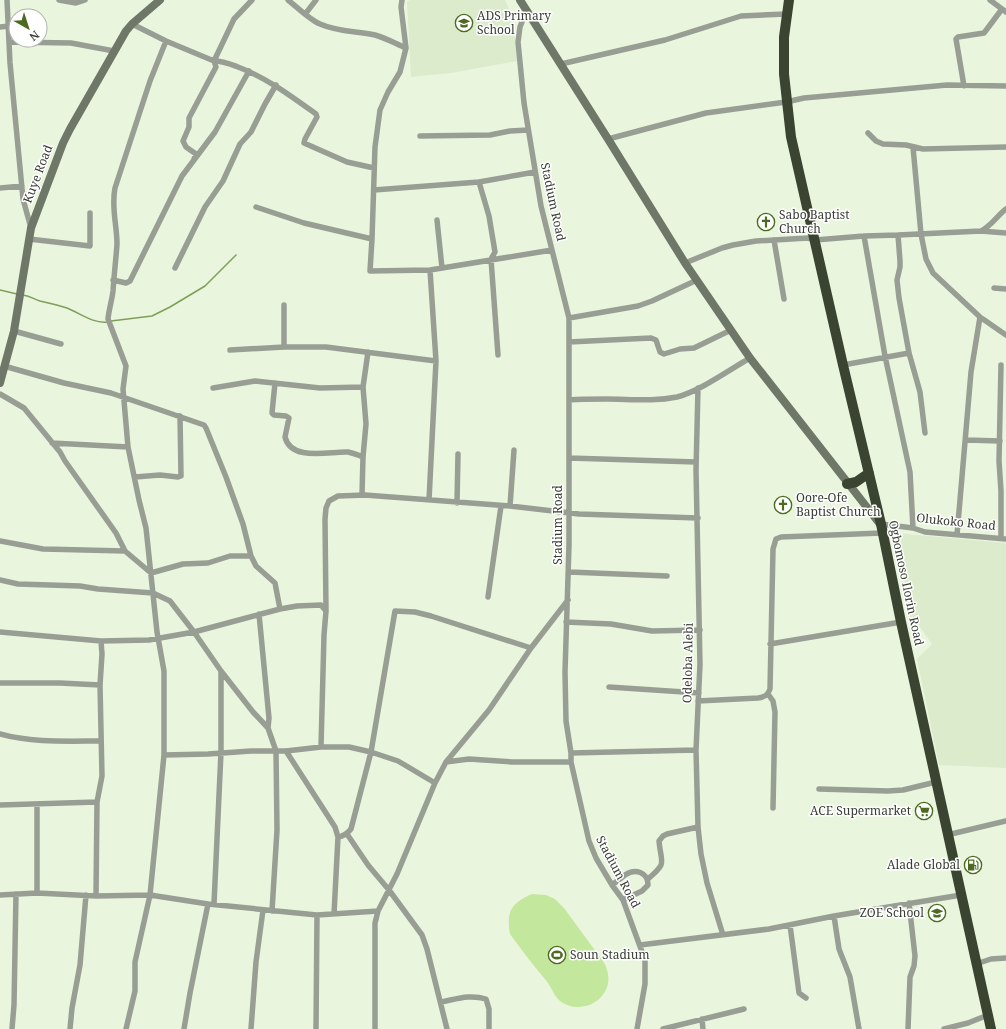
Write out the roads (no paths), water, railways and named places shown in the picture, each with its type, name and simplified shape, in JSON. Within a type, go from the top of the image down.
[{"type":"highway","name":"Ogbomoso Ilorin Road","points":[[789,0],[786,14],[784,74],[791,137],[869,474],[960,895],[991,1029]]},
{"type":"highway","points":[[848,484],[856,482],[869,474]]},
{"type":"main road","name":"Kuye Road","points":[[0,380],[14,331],[31,228],[63,143],[76,116],[126,32],[132,24],[160,0]]},
{"type":"main road","points":[[520,0],[685,263],[750,358],[881,528]]},
{"type":"street","points":[[7,0],[8,13]]},
{"type":"street","points":[[59,0],[76,3],[85,0]]},
{"type":"street","points":[[190,165],[196,154],[186,147],[183,141],[189,127],[189,118],[216,67],[214,61],[234,19],[252,0]]},
{"type":"street","points":[[288,0],[319,24],[342,31],[376,36],[406,48]]},
{"type":"street","points":[[306,13],[316,0]]},
{"type":"street","points":[[402,0],[401,7],[406,48],[400,72],[388,92],[380,110],[377,124],[378,133],[375,140],[372,239],[369,270],[372,272],[430,270],[552,250]]},
{"type":"street","points":[[964,86],[956,39],[958,37],[984,33],[1004,11],[990,0]]},
{"type":"street","name":"Stadium Road","points":[[526,10],[520,27],[518,42],[524,103],[534,172],[569,318],[569,512],[568,599],[566,622],[566,721],[571,752],[571,762],[588,841],[612,885],[624,900],[645,960],[645,984],[637,1029]]},
{"type":"street","points":[[561,64],[666,40],[741,16],[786,14]]},
{"type":"street","points":[[132,24],[166,41],[214,61],[221,61],[249,71],[276,85],[316,114],[317,117],[304,143],[347,162],[374,168]]},
{"type":"street","points":[[126,1029],[135,991],[136,962],[150,895],[164,755],[164,671],[157,632],[146,528],[138,500],[135,477],[128,446],[123,382],[126,366],[108,319],[114,280],[117,243],[113,201],[115,188],[150,81],[166,41]]},
{"type":"street","points":[[48,42],[64,42],[95,46],[114,51]]},
{"type":"street","points":[[10,48],[22,186],[25,210],[31,228]]},
{"type":"street","points":[[114,280],[126,283],[130,281],[182,176],[218,128],[249,71]]},
{"type":"street","points":[[175,268],[205,207],[223,181],[240,144],[251,132],[276,85]]},
{"type":"street","points":[[608,139],[706,113],[786,102],[804,98],[947,85],[1006,86]]},
{"type":"street","points":[[420,136],[490,135],[510,131],[528,130]]},
{"type":"street","points":[[868,133],[876,141],[883,144],[906,144],[923,149],[1006,147]]},
{"type":"street","points":[[913,147],[921,234],[926,259],[933,273],[980,317],[1006,334]]},
{"type":"street","points":[[374,190],[479,182],[534,172]]},
{"type":"street","points":[[479,182],[489,216],[495,252],[491,259],[498,355]]},
{"type":"street","points":[[0,188],[22,186]]},
{"type":"street","points":[[256,207],[304,223],[372,239]]},
{"type":"street","points":[[982,231],[1006,209]]},
{"type":"street","points":[[29,239],[90,246],[90,213]]},
{"type":"street","points":[[437,220],[442,268]]},
{"type":"street","points":[[685,263],[722,248],[756,241],[808,238],[815,240],[864,236],[898,236],[982,231],[1006,233]]},
{"type":"street","points":[[864,236],[885,356],[910,472],[913,528]]},
{"type":"street","points":[[898,236],[900,267],[897,280],[899,298],[909,353],[920,392],[925,433]]},
{"type":"street","points":[[774,240],[784,299]]},
{"type":"street","points":[[429,500],[436,361],[430,270]]},
{"type":"street","points":[[569,318],[638,306],[697,280]]},
{"type":"street","points":[[994,288],[1006,289]]},
{"type":"street","points":[[284,304],[284,347]]},
{"type":"street","points":[[956,535],[966,440],[971,372],[980,317]]},
{"type":"street","points":[[569,342],[651,338],[656,340],[660,352],[664,354],[680,349],[694,348],[731,330]]},
{"type":"street","points":[[14,331],[61,344]]},
{"type":"street","points":[[230,350],[284,347],[326,347],[436,361]]},
{"type":"street","points":[[362,495],[366,424],[363,387],[368,352]]},
{"type":"street","points":[[843,365],[885,356],[909,353]]},
{"type":"street","points":[[569,400],[661,399],[678,396],[698,388],[750,358]]},
{"type":"street","points":[[1001,365],[1000,441],[1004,539]]},
{"type":"street","points":[[4,366],[64,383],[111,393],[204,425],[226,477],[243,524],[251,556],[256,566],[275,583],[280,609]]},
{"type":"street","points":[[213,388],[247,381],[320,388],[363,387]]},
{"type":"street","points":[[275,383],[272,413],[274,415],[286,416],[289,418],[285,437],[290,446],[303,452],[322,454],[348,452],[363,457]]},
{"type":"street","name":"Odeloba Alebi","points":[[698,388],[696,462],[700,630],[696,750],[698,827],[701,854],[707,884],[723,935]]},
{"type":"street","points":[[0,394],[24,408],[60,452],[116,533],[125,551],[151,573]]},
{"type":"street","points":[[135,477],[160,475],[181,476],[180,416]]},
{"type":"street","points":[[966,440],[1000,441]]},
{"type":"street","points":[[52,443],[128,446]]},
{"type":"street","points":[[510,506],[514,450]]},
{"type":"street","points":[[457,503],[458,454]]},
{"type":"street","points":[[569,458],[696,462]]},
{"type":"street","points":[[322,747],[324,635],[326,611],[325,519],[326,508],[329,501],[338,496],[362,495],[510,506],[579,514],[698,518]]},
{"type":"street","points":[[488,597],[501,506]]},
{"type":"street","name":"Olukoko Road","points":[[770,644],[773,549],[776,539],[781,537],[881,528],[913,528],[925,532],[1004,539]]},
{"type":"street","points":[[0,541],[43,549],[125,551]]},
{"type":"street","points":[[151,573],[183,564],[208,563],[230,556],[251,556]]},
{"type":"street","points":[[568,572],[667,576]]},
{"type":"street","points":[[0,580],[18,584],[80,586],[98,589],[153,593],[170,601],[221,671],[253,712],[268,728]]},
{"type":"street","points":[[375,1029],[376,922],[378,911],[406,855],[435,783],[446,762],[489,710],[530,648],[568,599]]},
{"type":"street","points":[[0,632],[101,641],[149,640],[194,632],[280,609],[321,605],[326,611]]},
{"type":"street","points":[[338,837],[347,834],[351,829],[371,752],[395,611],[415,612],[431,616],[530,648]]},
{"type":"street","points":[[259,614],[268,728],[276,751],[277,837],[272,911]]},
{"type":"street","points":[[566,622],[611,624],[652,631],[700,630]]},
{"type":"street","points":[[698,701],[758,698],[764,697],[768,694],[770,689],[770,644],[901,622]]},
{"type":"street","points":[[96,896],[97,802],[102,776],[100,685],[102,654],[101,641]]},
{"type":"street","points":[[184,1029],[190,993],[211,904],[221,752],[221,671]]},
{"type":"street","points":[[0,683],[100,685]]},
{"type":"street","points":[[609,687],[699,693]]},
{"type":"street","points":[[768,694],[773,701],[775,712],[773,808]]},
{"type":"street","points":[[0,734],[9,737],[45,740],[101,741]]},
{"type":"street","points":[[164,755],[286,751],[322,747],[349,747],[371,752],[398,761],[435,783]]},
{"type":"street","points":[[571,752],[696,750]]},
{"type":"street","points":[[286,751],[336,827],[338,837],[334,914]]},
{"type":"street","points":[[446,762],[469,760],[571,762]]},
{"type":"street","points":[[819,789],[888,791],[903,790],[936,782]]},
{"type":"street","points":[[0,804],[97,802]]},
{"type":"street","points":[[37,804],[37,893]]},
{"type":"street","points":[[947,835],[1006,821]]},
{"type":"street","points":[[648,879],[661,867],[663,860],[659,841],[663,836],[698,827]]},
{"type":"street","points":[[347,834],[368,865],[389,890],[422,935],[427,949],[447,1029]]},
{"type":"street","points":[[612,885],[626,874],[637,871],[644,873],[648,879],[648,884],[642,891],[624,900]]},
{"type":"street","points":[[0,895],[37,893],[96,896],[150,895],[272,911],[334,914],[378,911]]},
{"type":"street","points":[[12,1029],[14,1005],[16,894]]},
{"type":"street","points":[[70,1029],[72,1008],[80,965],[86,895]]},
{"type":"street","points":[[640,945],[790,925],[834,916],[960,895]]},
{"type":"street","points":[[908,1029],[910,977],[914,966],[915,956],[909,903]]},
{"type":"street","points":[[251,1029],[256,962],[263,910]]},
{"type":"street","points":[[316,1029],[317,914]]},
{"type":"street","points":[[834,916],[840,948],[850,977],[859,1029]]},
{"type":"street","points":[[790,925],[799,993],[806,998]]},
{"type":"street","points":[[976,964],[991,959],[1006,958]]},
{"type":"street","points":[[441,1002],[464,996],[478,996],[486,999],[490,1008],[488,1029]]},
{"type":"street","points":[[663,1029],[744,1009]]},
{"type":"street","points":[[944,1029],[968,1023],[988,1015]]},
{"type":"street","points":[[702,1019],[703,1029]]},
{"type":"waterway","points":[[111,321],[152,316],[170,307],[205,286],[236,255]]},
{"type":"waterway","points":[[0,290],[17,294]]},
{"type":"waterway","points":[[23,295],[67,308],[92,320],[108,322]]},
{"type":"place","name":"ADS Primary School","points":[[464,23]]},
{"type":"place","name":"Sabo Baptist Church","points":[[766,222]]},
{"type":"place","name":"Oore-Ofe Baptist Church","points":[[783,505]]},
{"type":"place","name":"ACE Supermarket","points":[[924,811]]},
{"type":"place","name":"Alade Global","points":[[973,865]]},
{"type":"place","name":"ZOE School","points":[[937,913]]},
{"type":"place","name":"Soun Stadium","points":[[557,955]]}]
